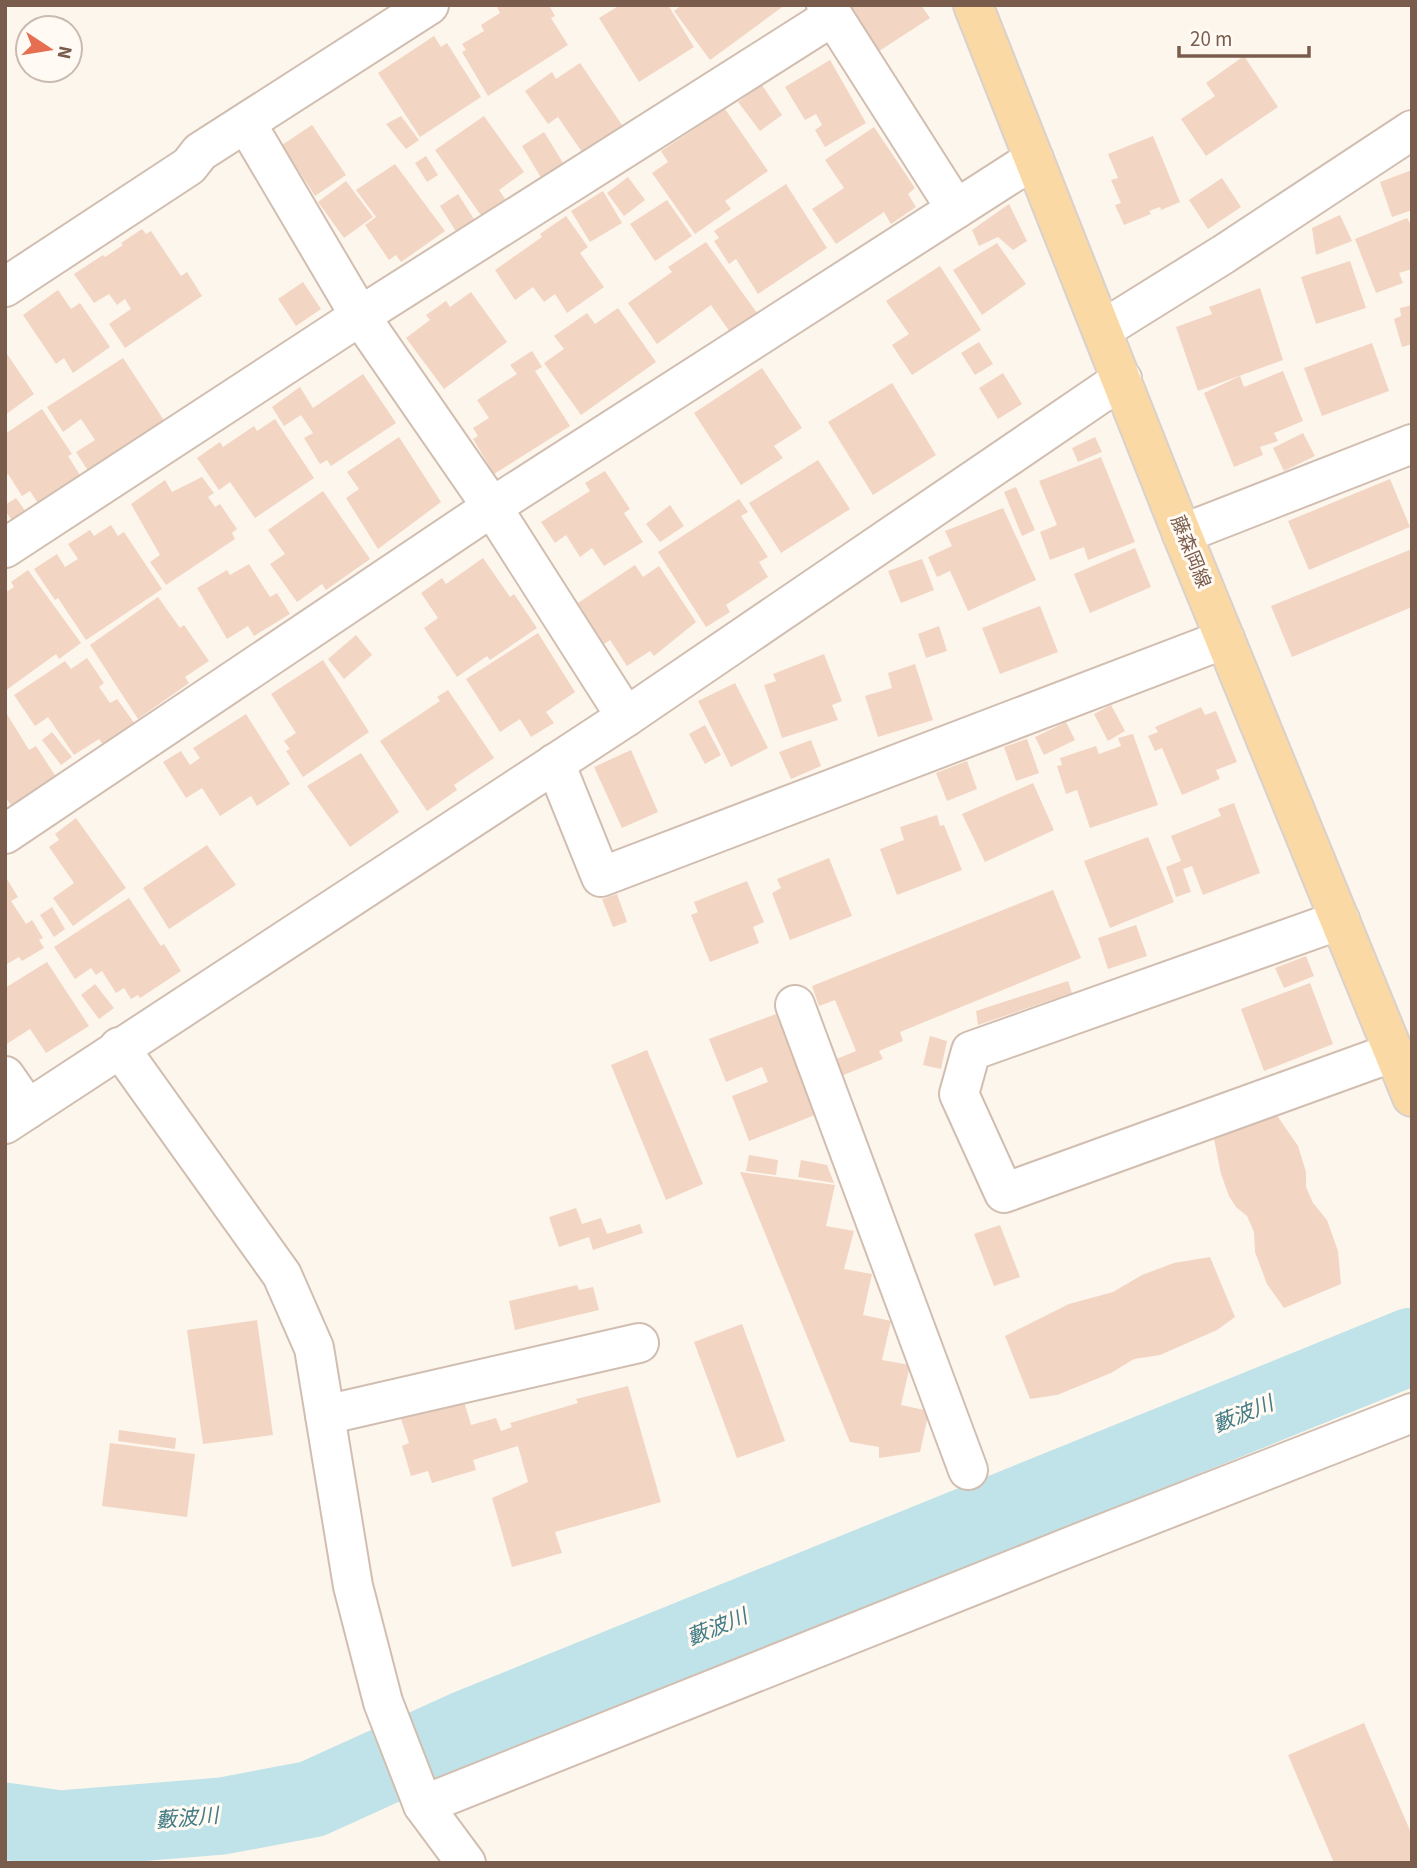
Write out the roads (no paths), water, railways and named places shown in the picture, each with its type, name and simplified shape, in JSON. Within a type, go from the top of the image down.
[{"type":"main road","name":"藤森岡線","points":[[974,5],[1182,534],[1412,1097]]},
{"type":"street","points":[[5,286],[189,166],[200,152],[429,5]]},
{"type":"street","points":[[5,548],[830,11],[957,209]]},
{"type":"street","points":[[246,123],[360,316],[492,507],[626,717]]},
{"type":"street","points":[[1102,330],[1224,254],[1412,130]]},
{"type":"street","points":[[5,834],[492,507],[1034,159]]},
{"type":"street","points":[[5,1076],[17,1116],[626,717],[1122,379]]},
{"type":"street","points":[[1182,534],[1412,444]]},
{"type":"street","points":[[555,762],[601,877],[1225,639]]},
{"type":"street","points":[[1340,920],[971,1051],[959,1094],[1004,1193],[1394,1052]]},
{"type":"street","points":[[795,1004],[968,1470]]},
{"type":"street","points":[[119,1047],[282,1275],[314,1349],[353,1586],[383,1702],[423,1805],[466,1863]]},
{"type":"street","points":[[325,1415],[639,1343]]},
{"type":"street","points":[[423,1805],[1412,1413]]},
{"type":"waterway","name":"藪波川","points":[[5,1821],[61,1829],[222,1816],[312,1799],[466,1729],[1412,1346]]}]
